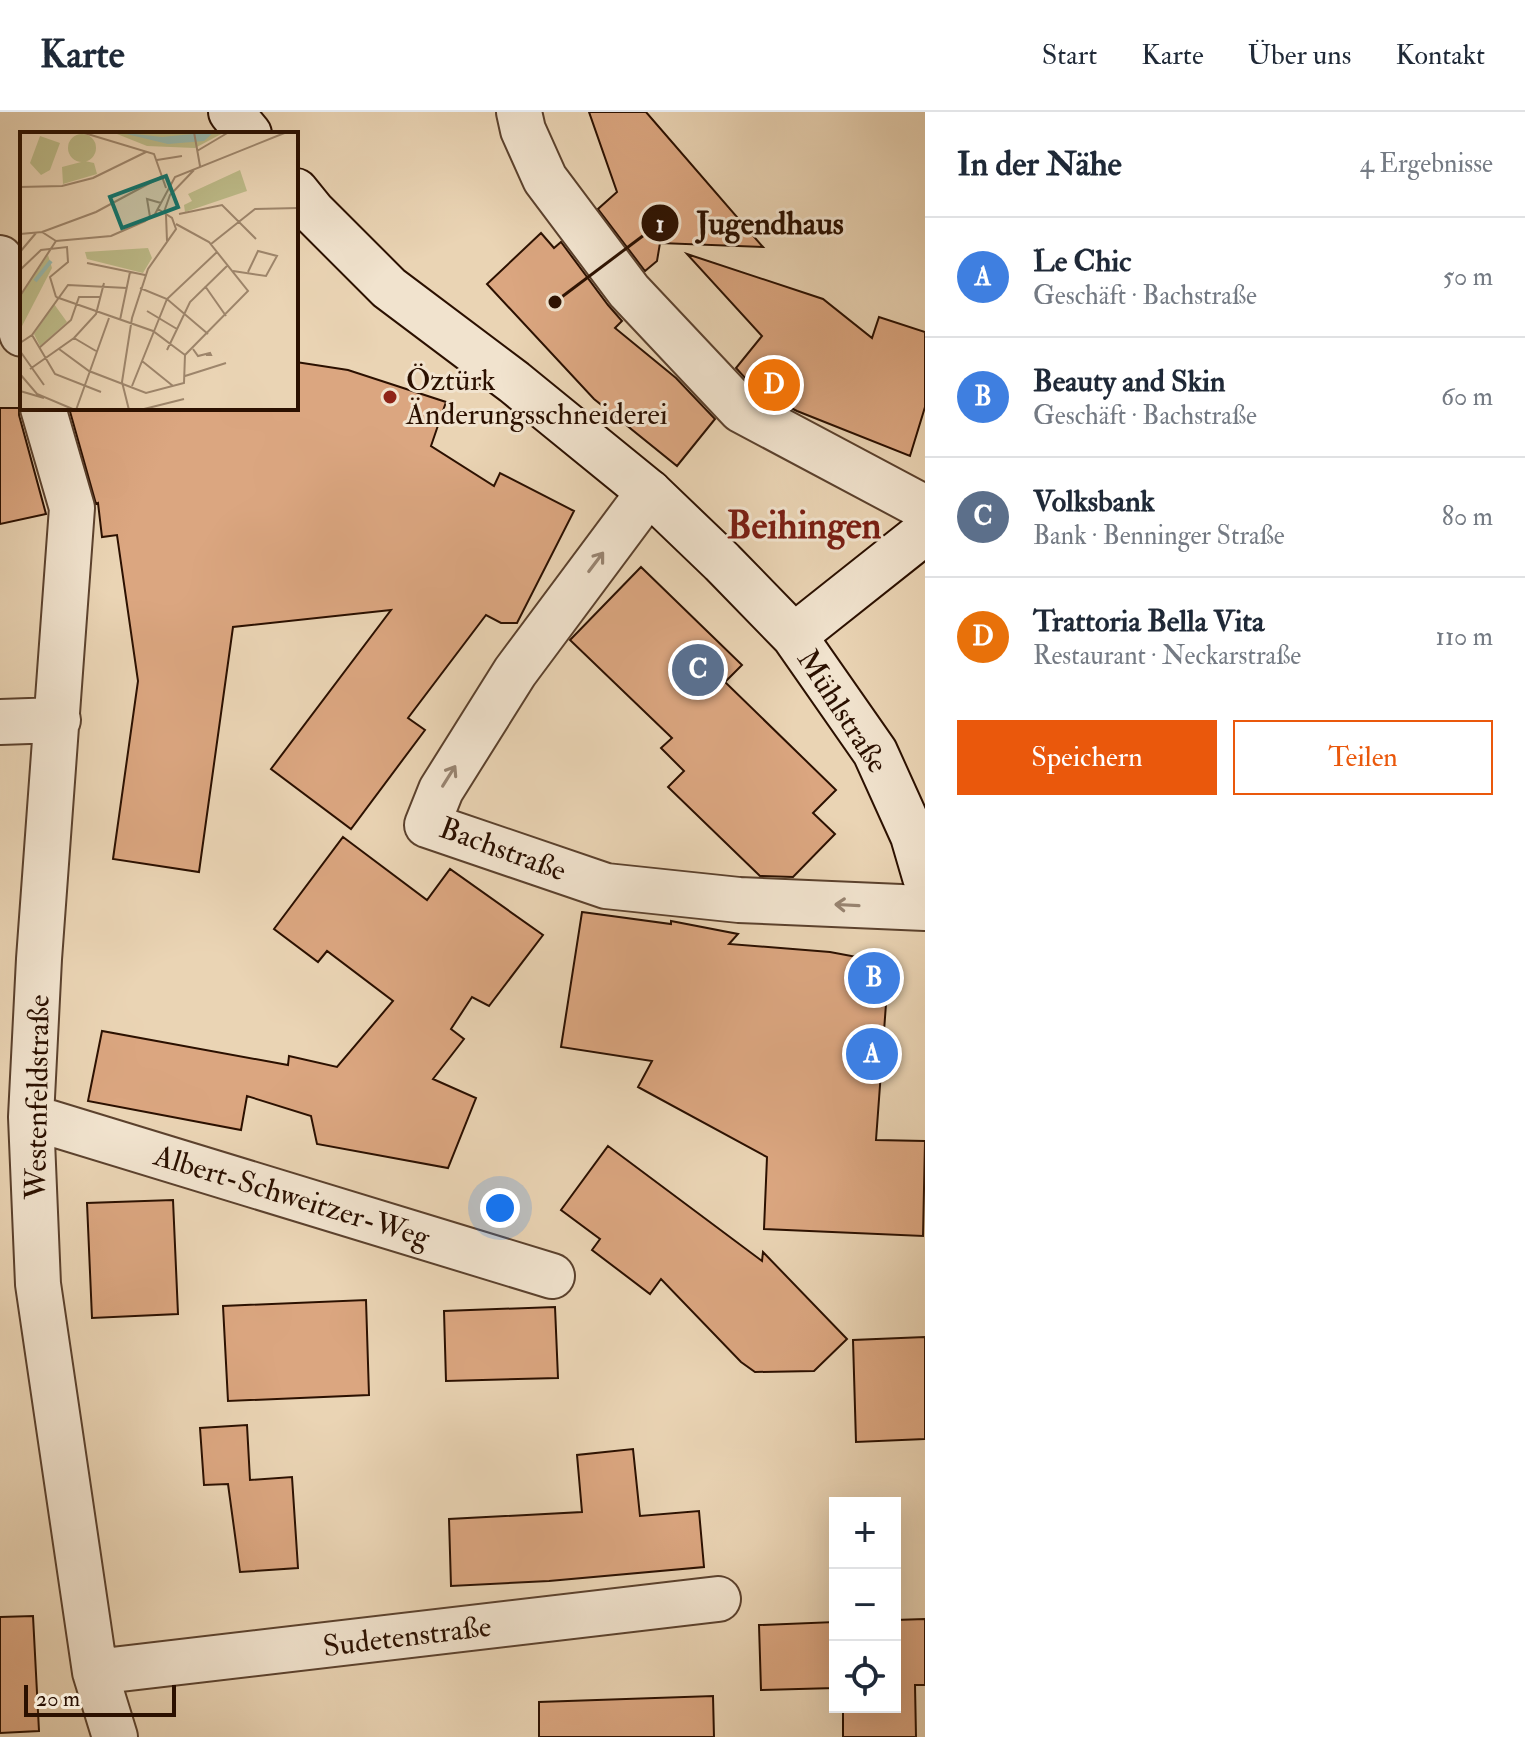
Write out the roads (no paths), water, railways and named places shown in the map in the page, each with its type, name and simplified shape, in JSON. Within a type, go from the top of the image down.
[{"type":"street","points":[[231,112],[247,132]]},
{"type":"street","points":[[519,112],[523,130],[554,192],[629,291],[741,410],[925,508]]},
{"type":"street","name":"Mühlstraße","points":[[302,208],[389,288],[514,382],[649,492],[794,636],[875,752],[913,836],[925,877]]},
{"type":"street","points":[[20,254],[0,255],[20,327]]},
{"type":"street","name":"Westenfeldstraße","points":[[44,410],[72,508],[39,959],[31,1117],[38,1284],[95,1672],[115,1737]]},
{"type":"street","name":"Bachstraße","points":[[649,492],[515,672],[441,790],[427,825],[606,886],[739,900],[925,908]]},
{"type":"street","points":[[794,636],[925,532]]},
{"type":"street","points":[[0,722],[58,720]]},
{"type":"street","name":"Albert-Schweitzer-Weg","points":[[31,1117],[552,1276]]},
{"type":"street","name":"Sudetenstraße","points":[[95,1672],[718,1599]]},
{"type":"place","name":"Jugendhaus","points":[[555,302]]},
{"type":"place","name":"Trattoria Bella Vita","points":[[774,385]]},
{"type":"place","name":"Öztürk Änderungsschneiderei","points":[[390,397]]},
{"type":"place","name":"Volksbank","points":[[698,670]]},
{"type":"place","name":"Beauty and Skin","points":[[874,978]]},
{"type":"place","name":"Le Chic","points":[[872,1054]]},
{"type":"district","name":"Beihingen","points":[[804,525]]}]
